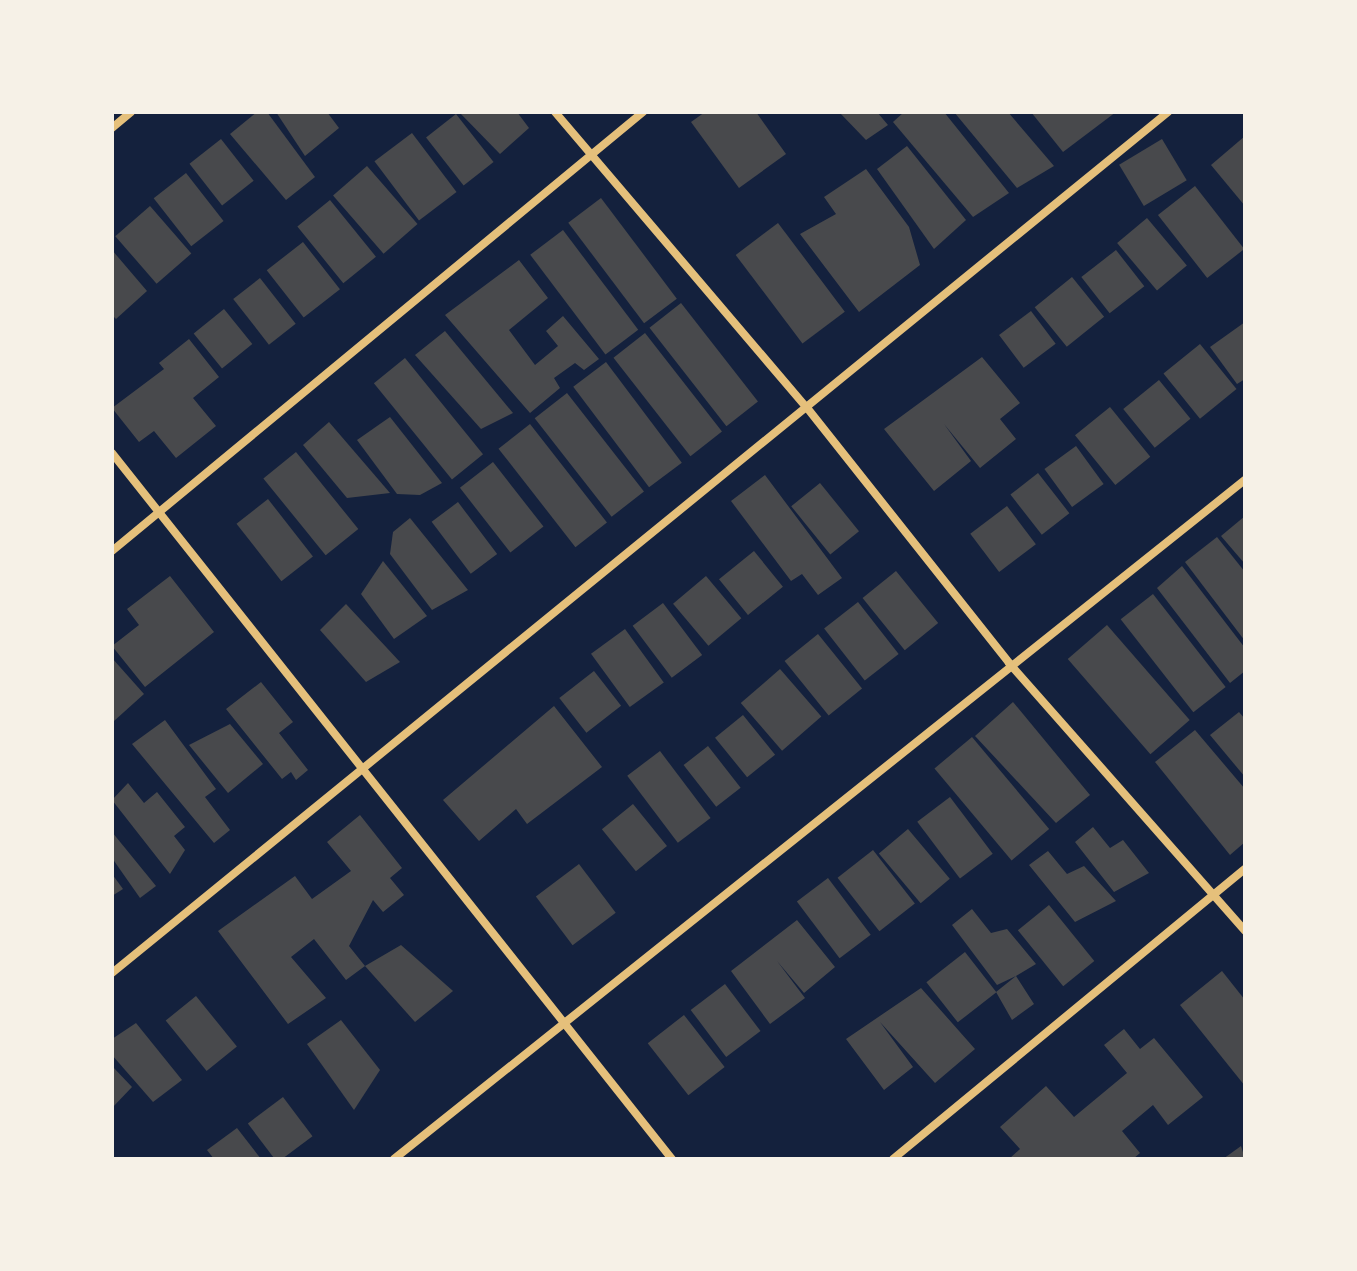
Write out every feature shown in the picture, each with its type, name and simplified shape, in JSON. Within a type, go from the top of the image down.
[{"type":"street","points":[[112,128],[131,112]]},
{"type":"street","points":[[555,112],[808,409],[1009,663],[1215,893],[1245,931]]},
{"type":"street","points":[[112,551],[643,112]]},
{"type":"street","points":[[112,973],[808,409],[1168,112]]},
{"type":"street","points":[[112,453],[672,1159]]},
{"type":"street","points":[[394,1159],[1009,663],[1245,480]]},
{"type":"street","points":[[893,1159],[1245,869]]},
{"type":"building","points":[[257,112],[267,112],[315,177],[286,200],[230,134]]},
{"type":"building","points":[[276,112],[327,112],[339,128],[305,156]]},
{"type":"building","points":[[459,112],[517,112],[529,128],[500,154]]},
{"type":"building","points":[[705,112],[756,112],[786,154],[739,188],[691,122]]},
{"type":"building","points":[[839,112],[877,112],[888,125],[866,140]]},
{"type":"building","points":[[904,112],[944,112],[1009,193],[973,217],[893,122]]},
{"type":"building","points":[[954,112],[1008,112],[1054,166],[1017,188]]},
{"type":"building","points":[[1031,112],[1116,112],[1063,152]]},
{"type":"building","points":[[456,114],[494,162],[464,185],[426,137]]},
{"type":"building","points":[[412,133],[457,192],[419,220],[374,161]]},
{"type":"building","points":[[1245,136],[1245,206],[1211,165]]},
{"type":"building","points":[[221,139],[254,181],[222,205],[189,164]]},
{"type":"building","points":[[1162,139],[1187,180],[1144,206],[1119,165]]},
{"type":"building","points":[[907,146],[966,220],[934,249],[877,169]]},
{"type":"building","points":[[367,166],[418,224],[384,254],[333,196]]},
{"type":"building","points":[[866,169],[909,227],[920,265],[859,312],[800,234],[836,214],[824,197]]},
{"type":"building","points":[[186,173],[224,221],[191,246],[154,198]]},
{"type":"building","points":[[1195,186],[1244,249],[1207,278],[1158,215]]},
{"type":"building","points":[[601,198],[677,299],[644,323],[568,223]]},
{"type":"building","points":[[330,200],[376,257],[343,283],[297,226]]},
{"type":"building","points":[[150,206],[191,254],[157,284],[115,236]]},
{"type":"building","points":[[1147,218],[1187,265],[1157,291],[1117,243]]},
{"type":"building","points":[[778,223],[845,312],[802,344],[736,255]]},
{"type":"building","points":[[563,230],[638,330],[605,355],[530,255]]},
{"type":"building","points":[[303,242],[340,289],[304,318],[267,270]]},
{"type":"building","points":[[112,250],[147,291],[116,319],[112,315]]},
{"type":"building","points":[[1116,250],[1144,286],[1110,313],[1081,277]]},
{"type":"building","points":[[519,260],[548,298],[509,330],[535,365],[558,346],[546,331],[563,316],[599,359],[584,370],[575,363],[554,378],[560,388],[530,413],[445,315]]},
{"type":"building","points":[[1072,277],[1104,317],[1067,347],[1035,307]]},
{"type":"building","points":[[260,278],[296,324],[269,345],[233,299]]},
{"type":"building","points":[[681,303],[758,402],[726,426],[649,328]]},
{"type":"building","points":[[224,309],[252,344],[222,369],[194,334]]},
{"type":"building","points":[[1031,311],[1056,344],[1024,368],[999,335]]},
{"type":"building","points":[[1245,322],[1245,379],[1237,384],[1210,347]]},
{"type":"building","points":[[445,331],[513,413],[481,429],[415,355]]},
{"type":"building","points":[[645,333],[722,432],[690,456],[613,358]]},
{"type":"building","points":[[189,339],[219,377],[193,398],[216,426],[176,458],[154,431],[139,442],[112,408],[164,369],[159,363]]},
{"type":"building","points":[[1200,344],[1237,389],[1200,419],[1163,374]]},
{"type":"building","points":[[982,357],[1020,403],[1000,419],[1016,439],[980,468],[944,424],[971,461],[934,491],[884,429]]},
{"type":"building","points":[[405,358],[483,454],[452,480],[374,383]]},
{"type":"building","points":[[606,362],[682,463],[649,487],[573,387]]},
{"type":"building","points":[[1159,380],[1190,419],[1155,448],[1123,409]]},
{"type":"building","points":[[567,393],[644,492],[612,517],[535,418]]},
{"type":"building","points":[[1110,407],[1150,457],[1115,485],[1075,435]]},
{"type":"building","points":[[390,417],[442,483],[420,495],[397,494],[357,440]]},
{"type":"building","points":[[329,422],[390,493],[347,498],[303,445]]},
{"type":"building","points":[[530,424],[607,523],[575,547],[498,449]]},
{"type":"building","points":[[1076,446],[1104,484],[1072,507],[1044,469]]},
{"type":"building","points":[[296,452],[358,529],[326,555],[263,478]]},
{"type":"building","points":[[493,462],[543,527],[510,552],[460,488]]},
{"type":"building","points":[[1038,473],[1069,513],[1042,535],[1010,495]]},
{"type":"building","points":[[765,475],[842,578],[818,595],[802,574],[791,581],[731,501]]},
{"type":"building","points":[[820,483],[859,531],[830,554],[791,506]]},
{"type":"building","points":[[268,499],[313,557],[281,581],[236,524]]},
{"type":"building","points":[[458,502],[497,554],[471,574],[432,522]]},
{"type":"building","points":[[1007,506],[1036,544],[999,572],[970,534]]},
{"type":"building","points":[[1245,516],[1245,564],[1221,536]]},
{"type":"building","points":[[410,518],[468,590],[432,610],[390,554],[393,532]]},
{"type":"building","points":[[1217,537],[1245,572],[1245,641],[1185,562]]},
{"type":"building","points":[[754,551],[783,587],[748,615],[719,579]]},
{"type":"building","points":[[383,561],[427,616],[394,639],[361,594]]},
{"type":"building","points":[[1182,566],[1245,648],[1245,671],[1230,683],[1157,588]]},
{"type":"building","points":[[896,571],[938,623],[905,650],[863,598]]},
{"type":"building","points":[[170,576],[214,632],[145,687],[112,646],[139,625],[127,609]]},
{"type":"building","points":[[706,576],[741,618],[708,646],[673,604]]},
{"type":"building","points":[[1153,594],[1226,687],[1193,712],[1121,619]]},
{"type":"building","points":[[858,602],[899,654],[865,680],[824,628]]},
{"type":"building","points":[[663,603],[702,655],[672,678],[633,626]]},
{"type":"building","points":[[346,604],[400,662],[366,682],[320,630]]},
{"type":"building","points":[[1107,625],[1190,720],[1150,754],[1068,659]]},
{"type":"building","points":[[625,629],[664,682],[630,707],[591,654]]},
{"type":"building","points":[[818,634],[862,688],[829,715],[785,661]]},
{"type":"building","points":[[112,658],[144,694],[114,721],[112,718]]},
{"type":"building","points":[[780,669],[821,717],[782,751],[741,703]]},
{"type":"building","points":[[594,671],[621,706],[586,733],[559,698]]},
{"type":"building","points":[[261,682],[293,722],[279,733],[308,770],[296,780],[291,772],[282,779],[226,709]]},
{"type":"building","points":[[1013,702],[1090,795],[1056,823],[975,736]]},
{"type":"building","points":[[554,706],[602,767],[527,824],[516,809],[479,841],[443,800]]},
{"type":"building","points":[[1239,712],[1245,719],[1245,777],[1210,735]]},
{"type":"building","points":[[743,715],[775,755],[747,777],[715,738]]},
{"type":"building","points":[[165,720],[216,789],[205,797],[230,830],[214,843],[132,744]]},
{"type":"building","points":[[230,724],[263,764],[228,793],[189,745]]},
{"type":"building","points":[[1195,730],[1245,789],[1245,842],[1230,855],[1155,762]]},
{"type":"building","points":[[972,737],[1049,829],[1012,860],[934,768]]},
{"type":"building","points":[[708,746],[741,788],[716,807],[684,765]]},
{"type":"building","points":[[660,751],[711,818],[678,843],[627,776]]},
{"type":"building","points":[[128,783],[144,803],[157,792],[185,827],[174,836],[185,850],[170,874],[112,800]]},
{"type":"building","points":[[950,797],[993,854],[960,878],[917,822]]},
{"type":"building","points":[[633,804],[667,846],[636,871],[602,829]]},
{"type":"building","points":[[360,815],[402,868],[390,878],[404,895],[383,912],[373,900],[349,946],[365,966],[346,980],[314,939],[291,957],[326,998],[288,1024],[218,931],[295,876],[312,899],[351,871],[327,842]]},
{"type":"building","points":[[1093,827],[1110,848],[1123,840],[1149,873],[1114,892],[1075,842]]},
{"type":"building","points":[[908,829],[950,879],[921,903],[879,853]]},
{"type":"building","points":[[112,832],[156,886],[140,898],[112,858]]},
{"type":"building","points":[[873,850],[915,904],[879,931],[838,878]]},
{"type":"building","points":[[1048,851],[1067,874],[1084,866],[1116,901],[1075,922],[1029,865]]},
{"type":"building","points":[[579,864],[616,913],[573,945],[536,896]]},
{"type":"building","points":[[112,874],[123,889],[112,896]]},
{"type":"building","points":[[828,878],[871,935],[840,958],[797,901]]},
{"type":"building","points":[[1049,905],[1094,961],[1063,986],[1018,930]]},
{"type":"building","points":[[972,909],[991,933],[1007,929],[1036,964],[997,985],[952,925]]},
{"type":"building","points":[[797,920],[835,967],[804,993],[777,961],[805,998],[770,1024],[731,971]]},
{"type":"building","points":[[401,945],[453,991],[415,1022],[365,966]]},
{"type":"building","points":[[965,952],[996,992],[958,1022],[926,982]]},
{"type":"building","points":[[1222,971],[1245,1000],[1245,1086],[1180,1005]]},
{"type":"building","points":[[1016,976],[1034,1004],[1012,1020],[996,992]]},
{"type":"building","points":[[725,984],[761,1031],[726,1057],[691,1010]]},
{"type":"building","points":[[921,988],[975,1049],[935,1083],[880,1022],[913,1067],[884,1090],[846,1039]]},
{"type":"building","points":[[196,996],[237,1047],[207,1071],[166,1021]]},
{"type":"building","points":[[684,1015],[725,1067],[688,1095],[648,1043]]},
{"type":"building","points":[[341,1020],[380,1070],[354,1110],[307,1044]]},
{"type":"building","points":[[136,1023],[182,1080],[153,1102],[112,1055],[112,1039]]},
{"type":"building","points":[[1124,1029],[1140,1049],[1154,1038],[1203,1097],[1168,1125],[1153,1105],[1122,1131],[1140,1153],[1133,1159],[1009,1159],[1020,1149],[1000,1127],[1046,1086],[1074,1117],[1127,1073],[1104,1045]]},
{"type":"building","points":[[112,1066],[132,1087],[112,1108]]},
{"type":"building","points":[[283,1097],[312,1136],[282,1159],[275,1159],[248,1123]]},
{"type":"building","points":[[237,1128],[261,1159],[214,1159],[207,1150]]},
{"type":"building","points":[[1241,1146],[1245,1159],[1223,1159]]}]
